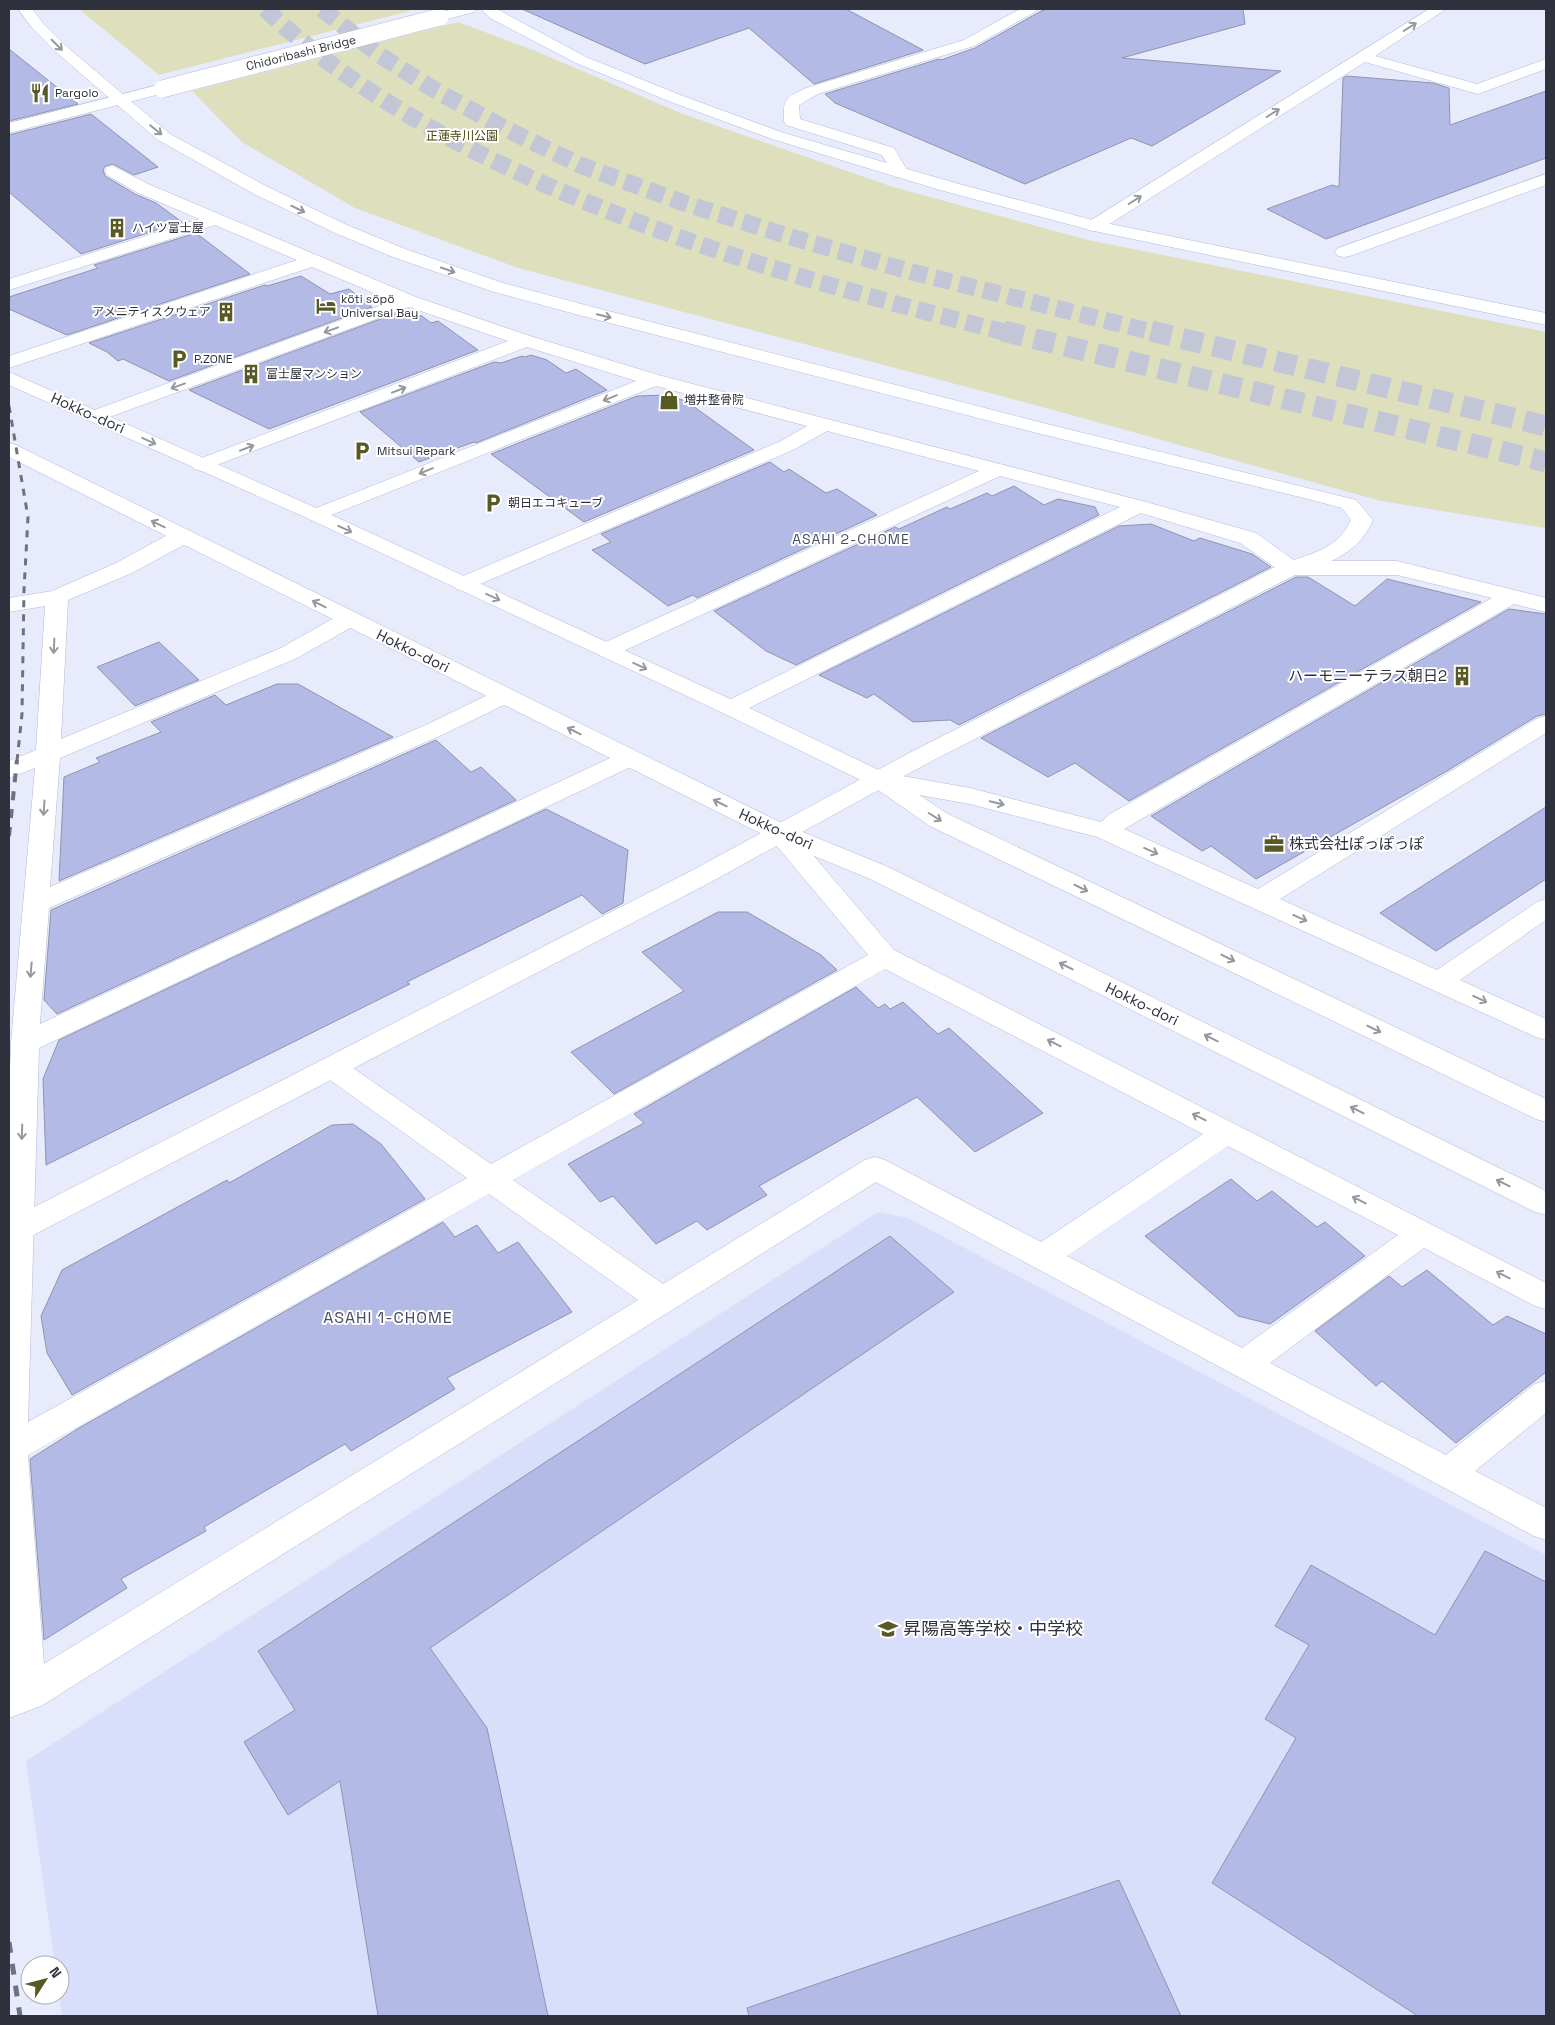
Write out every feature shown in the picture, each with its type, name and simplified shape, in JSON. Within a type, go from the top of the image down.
[{"type":"street","points":[[13,1232],[333,1068],[700,877],[779,832],[1291,568],[1323,557],[1346,546],[1358,531],[1362,520],[1349,504],[1310,493],[1040,428],[497,287],[399,253],[341,229],[262,191],[164,136],[61,50],[25,9]]},
{"type":"street","name":"Chidoribashi Bridge","points":[[9,128],[469,9]]},
{"type":"street","points":[[488,9],[581,60],[677,99],[778,136],[902,173],[1094,226],[1546,318]]},
{"type":"street","points":[[902,173],[888,152],[792,122],[790,103],[812,91],[969,43],[1030,9]]},
{"type":"street","points":[[1094,226],[1439,9]]},
{"type":"street","points":[[1362,57],[1478,89],[1546,64]]},
{"type":"street","points":[[113,171],[142,188],[311,261],[409,301],[526,341],[655,380],[1139,506],[1248,538],[1291,568],[1397,568],[1546,605]]},
{"type":"street","points":[[1344,252],[1546,179]]},
{"type":"street","points":[[9,285],[216,219]]},
{"type":"street","points":[[9,362],[311,261]]},
{"type":"street","points":[[96,416],[409,301]]},
{"type":"street","points":[[201,465],[526,341]]},
{"type":"street","name":"Hokko-dori","points":[[9,378],[316,515],[731,708],[880,780],[939,820],[1546,1111]]},
{"type":"street","points":[[316,515],[655,380]]},
{"type":"street","points":[[464,584],[788,445],[823,424]]},
{"type":"street","name":"Hokko-dori","points":[[9,449],[779,832],[877,872],[1546,1204]]},
{"type":"street","points":[[607,650],[997,470]]},
{"type":"street","points":[[731,708],[1139,506]]},
{"type":"street","points":[[9,605],[57,597],[124,568],[184,536]]},
{"type":"street","points":[[1106,830],[1119,820],[1512,596]]},
{"type":"street","points":[[57,597],[48,754],[25,1043],[13,1232],[10,1448],[18,1697],[663,1301],[875,1168],[1044,1256],[1546,1525]]},
{"type":"street","points":[[9,770],[289,653],[349,619]]},
{"type":"street","points":[[36,903],[428,732],[504,696]]},
{"type":"street","points":[[1260,900],[1546,723]]},
{"type":"street","points":[[25,1043],[630,758]]},
{"type":"street","points":[[880,780],[970,796],[1106,830],[1546,1030]]},
{"type":"street","points":[[779,832],[885,956],[1546,1297]]},
{"type":"street","points":[[1440,981],[1546,908]]},
{"type":"street","points":[[10,1448],[885,956]]},
{"type":"street","points":[[333,1068],[663,1301]]},
{"type":"street","points":[[1044,1256],[1226,1132]]},
{"type":"street","points":[[1244,1364],[1423,1233]]},
{"type":"street","points":[[1448,1473],[1546,1394]]},
{"type":"shaded area","name":"昇陽高等学校・中学校","points":[[878,1212],[908,1218],[1546,1555],[1546,2016],[62,2016],[60,2005],[70,2005],[70,1955],[54,1955],[26,1761]]},
{"type":"green space","points":[[79,9],[407,9],[410,11],[159,75]]},
{"type":"green space","name":"正蓮寺川公園","points":[[458,22],[538,52],[683,114],[893,187],[1088,240],[1546,332],[1546,528],[1381,501],[1039,406],[518,268],[355,208],[242,142],[192,91]]},
{"type":"building","points":[[522,9],[846,9],[923,50],[814,84],[749,28],[645,64]]},
{"type":"building","points":[[1045,9],[1243,9],[1245,24],[1122,58],[1281,71],[1152,146],[1131,138],[1025,184],[835,103],[825,94],[939,59],[941,60],[975,48]]},
{"type":"building","points":[[9,49],[78,104],[9,121]]},
{"type":"building","points":[[1346,76],[1433,83],[1449,88],[1450,125],[1546,91],[1546,158],[1326,239],[1267,209],[1332,185],[1339,187],[1343,78]]},
{"type":"building","points":[[91,114],[158,167],[134,175],[113,164],[105,166],[103,170],[105,176],[135,194],[156,203],[182,222],[81,254],[9,192],[9,135]]},
{"type":"building","points":[[196,233],[250,274],[67,335],[9,309],[9,297],[98,268],[94,265]]},
{"type":"building","points":[[301,276],[330,294],[349,289],[372,307],[169,381],[123,359],[118,361],[107,352],[89,343],[265,285]]},
{"type":"building","points":[[394,314],[422,316],[431,323],[438,321],[478,350],[269,429],[189,390]]},
{"type":"building","points":[[531,355],[547,360],[566,373],[576,369],[607,390],[476,443],[474,442],[419,462],[360,412],[494,362],[501,363]]},
{"type":"building","points":[[665,395],[686,401],[754,450],[584,522],[491,454],[637,396]]},
{"type":"building","points":[[770,462],[784,472],[789,469],[826,493],[837,489],[877,515],[697,598],[693,595],[668,606],[592,550],[611,542],[601,534]]},
{"type":"building","points":[[1014,486],[1044,505],[1058,499],[1095,507],[1099,515],[796,665],[766,651],[714,611],[895,527],[899,529],[947,507],[950,509],[987,493],[992,496]]},
{"type":"building","points":[[1151,524],[1194,541],[1200,538],[1252,554],[1271,567],[959,725],[950,720],[913,722],[874,694],[867,698],[819,675],[1119,526]]},
{"type":"building","points":[[1296,577],[1308,577],[1355,606],[1387,579],[1481,602],[1129,801],[1075,763],[1048,777],[981,738]]},
{"type":"building","points":[[1509,609],[1546,614],[1546,714],[1537,716],[1447,771],[1256,879],[1211,846],[1202,851],[1151,816]]},
{"type":"building","points":[[159,642],[199,680],[135,706],[97,667]]},
{"type":"building","points":[[277,684],[298,684],[393,737],[59,881],[64,777],[100,762],[96,758],[161,732],[151,722],[215,695],[226,705]]},
{"type":"building","points":[[436,740],[471,772],[481,767],[516,800],[57,1014],[44,1000],[51,910]]},
{"type":"building","points":[[1546,807],[1546,879],[1436,951],[1380,913]]},
{"type":"building","points":[[546,809],[628,850],[623,903],[602,914],[582,895],[407,982],[410,984],[46,1165],[43,1079],[59,1040]]},
{"type":"building","points":[[718,912],[747,912],[821,955],[837,970],[614,1094],[571,1052],[684,991],[642,952]]},
{"type":"building","points":[[856,987],[878,1008],[885,1004],[890,1009],[903,1002],[938,1034],[949,1028],[1043,1113],[975,1152],[917,1097],[759,1186],[767,1195],[707,1230],[697,1221],[656,1244],[613,1196],[600,1202],[568,1164],[644,1123],[634,1114]]},
{"type":"building","points":[[353,1124],[381,1144],[425,1199],[72,1395],[47,1353],[41,1316],[62,1270],[227,1180],[229,1183],[332,1125]]},
{"type":"building","points":[[1231,1179],[1257,1201],[1272,1191],[1317,1227],[1325,1222],[1365,1256],[1270,1324],[1238,1316],[1145,1236]]},
{"type":"building","points":[[443,1222],[455,1237],[477,1225],[498,1253],[518,1242],[572,1312],[447,1378],[455,1389],[351,1451],[345,1444],[204,1527],[206,1531],[121,1579],[127,1588],[44,1640],[30,1459],[79,1428]]},
{"type":"building","points":[[890,1236],[954,1292],[430,1648],[487,1728],[548,2016],[378,2016],[340,1781],[288,1815],[244,1742],[295,1710],[258,1651]]},
{"type":"building","points":[[1427,1270],[1493,1325],[1507,1316],[1546,1334],[1546,1372],[1456,1443],[1382,1381],[1376,1386],[1315,1331],[1389,1276],[1402,1287]]},
{"type":"building","points":[[1485,1551],[1546,1582],[1546,2016],[1418,2016],[1212,1883],[1296,1738],[1265,1719],[1309,1645],[1275,1626],[1311,1565],[1435,1635]]},
{"type":"building","points":[[1119,1880],[1181,2016],[749,2016],[747,2008]]},
{"type":"tunnel","points":[[265,9],[327,61],[392,105],[462,145],[535,180],[650,227],[768,267],[827,285],[1008,333]]},
{"type":"tunnel","points":[[322,9],[378,54],[433,89],[504,128],[580,165],[684,203],[791,237],[912,272],[1156,333]]},
{"type":"tunnel","points":[[1003,331],[1546,462]]},
{"type":"tunnel","points":[[1151,331],[1546,426]]},
{"type":"railway","points":[[9,406],[28,517],[24,590],[22,714],[17,761]]},
{"type":"railway","points":[[9,836],[17,760]]},
{"type":"railway","points":[[9,1942],[20,2016]]},
{"type":"place","name":"Pargolo","points":[[40,93]]},
{"type":"place","name":"ハイツ富士屋","points":[[117,228]]},
{"type":"place","name":"köti söpö Universal Bay","points":[[326,306]]},
{"type":"place","name":"アメニティスクウェア","points":[[226,312]]},
{"type":"place","name":"P.ZONE","points":[[179,359]]},
{"type":"place","name":"富士屋マンション","points":[[251,374]]},
{"type":"place","name":"増井整骨院","points":[[669,400]]},
{"type":"place","name":"Mitsui Repark","points":[[362,451]]},
{"type":"place","name":"朝日エコキューブ","points":[[493,503]]},
{"type":"place","name":"ハーモニーテラス朝日2","points":[[1462,676]]},
{"type":"place","name":"株式会社ぽっぽっぽ","points":[[1274,844]]},
{"type":"place","name":"昇陽高等学校・中学校","points":[[888,1629]]},
{"type":"district","name":"ASAHI 2-CHOME","points":[[851,539]]},
{"type":"district","name":"ASAHI 1-CHOME","points":[[388,1317]]}]
